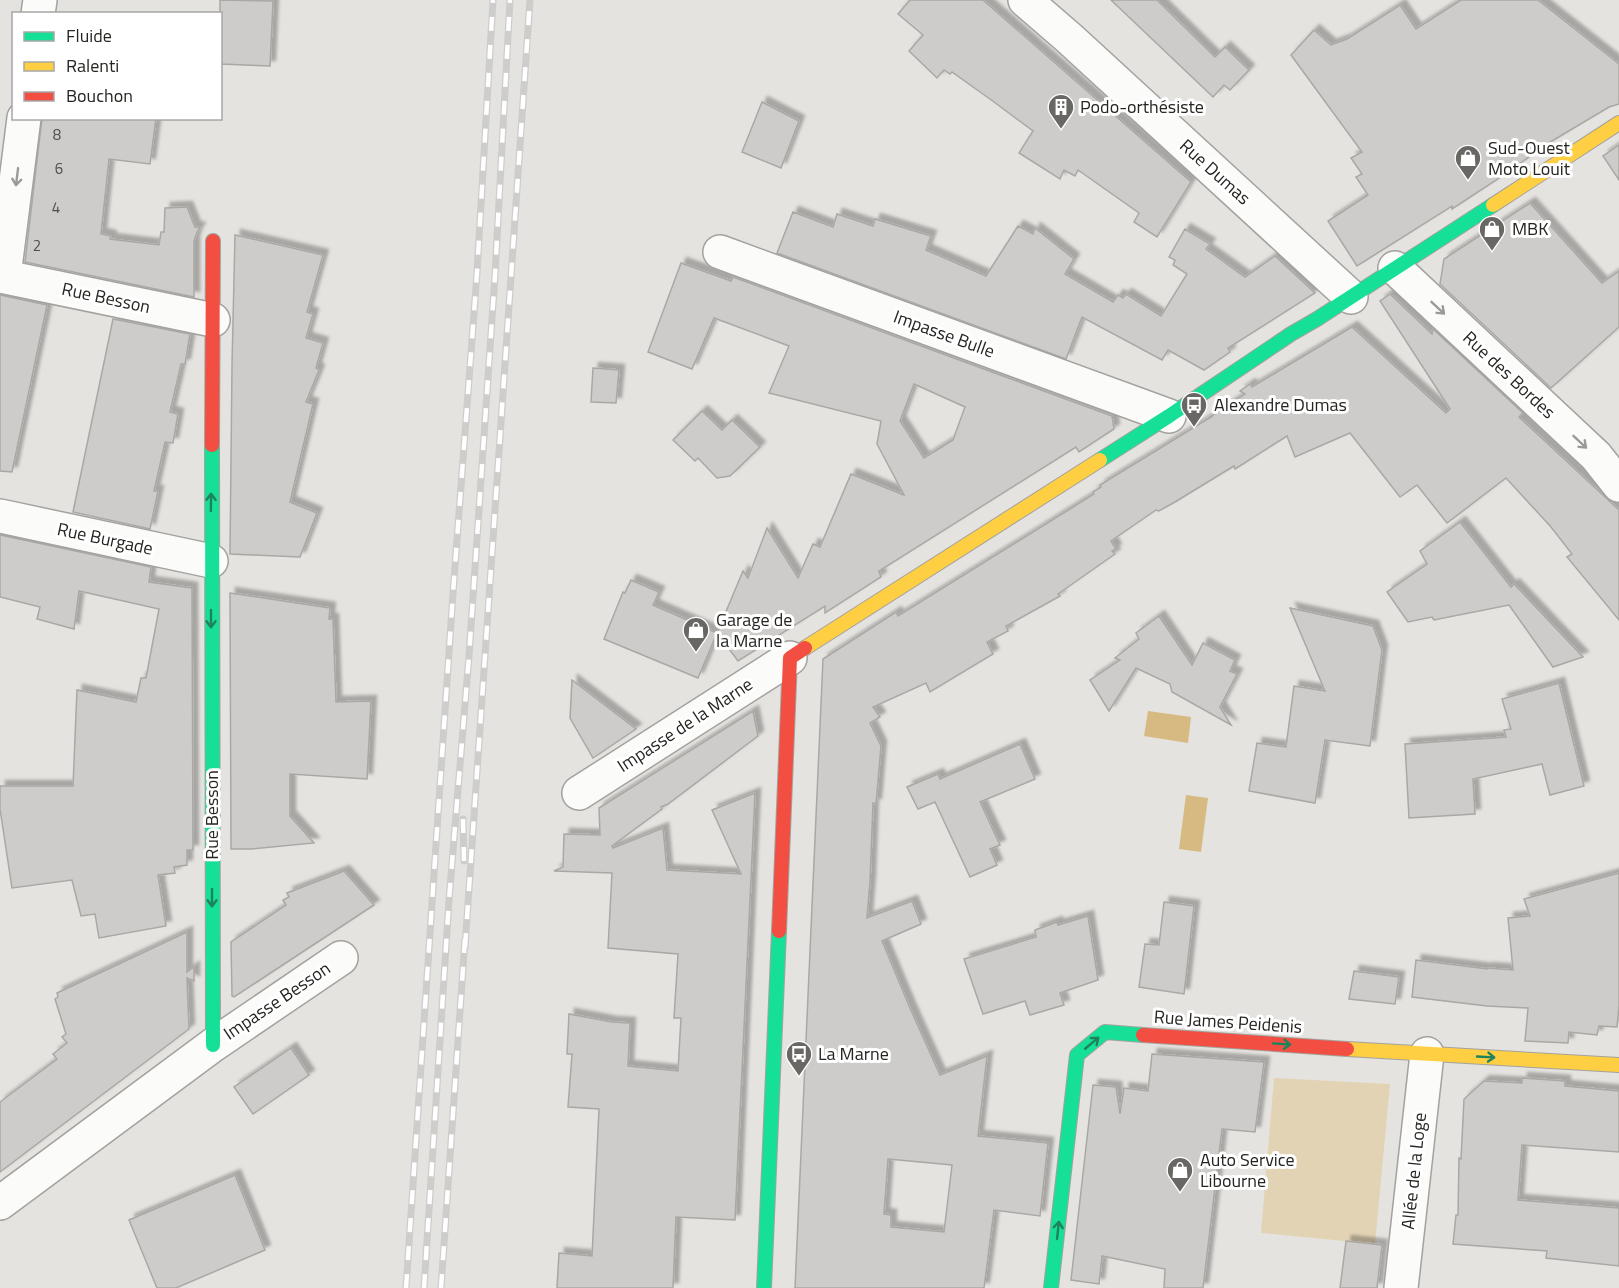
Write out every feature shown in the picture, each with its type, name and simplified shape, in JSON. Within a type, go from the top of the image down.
[{"type":"main road","points":[[764,1288],[790,657],[1169,416],[1291,334],[1619,123]]},
{"type":"main road","name":"Rue Besson","points":[[213,241],[211,561],[213,1045]]},
{"type":"main road","name":"Rue James Peidenis","points":[[1051,1288],[1077,1055],[1105,1032],[1619,1065]]},
{"type":"street","name":"Rue Dumas","points":[[1025,0],[1351,297]]},
{"type":"street","points":[[2,276],[24,120]]},
{"type":"street","name":"Impasse Bulle","points":[[720,252],[1169,416]]},
{"type":"street","name":"Rue des Bordes","points":[[1395,268],[1596,456],[1619,484]]},
{"type":"street","name":"Rue Besson","points":[[2,276],[213,320]]},
{"type":"street","name":"Rue Burgade","points":[[0,516],[211,561]]},
{"type":"street","name":"Impasse de la Marne","points":[[579,793],[790,657]]},
{"type":"street","name":"Impasse Besson","points":[[213,1045],[341,958]]},
{"type":"street","points":[[0,1203],[213,1045]]},
{"type":"street","name":"Allée de la Loge","points":[[1401,1288],[1427,1054]]},
{"type":"shaded area","points":[[1148,711],[1191,717],[1188,743],[1144,736]]},
{"type":"shaded area","points":[[1186,795],[1208,798],[1201,852],[1179,849]]},
{"type":"shaded area","points":[[1274,1078],[1390,1084],[1375,1244],[1261,1233]]},
{"type":"building","points":[[220,0],[273,1],[270,66],[222,64],[222,12],[220,12]]},
{"type":"building","points":[[910,0],[983,0],[1191,182],[1157,237],[1134,222],[1139,213],[1078,170],[1075,176],[1064,170],[1060,179],[1019,153],[1033,131],[994,102],[952,72],[950,74],[944,70],[937,78],[909,51],[923,35],[898,14]]},
{"type":"building","points":[[1111,0],[1157,0],[1215,57],[1225,47],[1249,70],[1230,90],[1224,85],[1213,97]]},
{"type":"building","points":[[1461,0],[1538,0],[1619,64],[1619,104],[1609,107],[1547,144],[1452,209],[1452,206],[1357,266],[1328,221],[1368,195],[1356,177],[1362,174],[1351,158],[1362,152],[1291,55],[1314,30],[1331,45],[1347,39],[1400,5],[1416,29]]},
{"type":"building","points":[[762,102],[799,121],[781,168],[742,152]]},
{"type":"building","points":[[42,120],[156,120],[150,164],[109,159],[101,234],[111,236],[110,239],[159,245],[161,232],[164,232],[165,208],[187,207],[195,227],[200,228],[194,241],[194,297],[25,262]]},
{"type":"building","points":[[1619,145],[1619,180],[1603,156]]},
{"type":"building","points":[[1530,203],[1602,283],[1619,271],[1619,327],[1551,388],[1440,284],[1444,259]]},
{"type":"building","points":[[793,212],[833,227],[837,214],[873,226],[875,219],[931,236],[926,250],[986,276],[1018,226],[1033,234],[1035,228],[1074,259],[1065,274],[1113,302],[1118,295],[1123,298],[1126,294],[1161,316],[1187,274],[1173,265],[1175,260],[1169,257],[1185,229],[1210,244],[1206,249],[1245,277],[1275,256],[1315,293],[1228,348],[1230,352],[1204,370],[1168,350],[1162,360],[1082,317],[1066,359],[777,253]]},
{"type":"building","points":[[235,235],[323,255],[307,312],[313,314],[306,338],[323,343],[316,368],[319,370],[306,402],[313,404],[290,502],[317,513],[300,557],[230,554]]},
{"type":"building","points":[[681,263],[731,281],[733,277],[1112,416],[1114,429],[1079,452],[1076,447],[879,571],[881,577],[825,613],[825,606],[738,661],[717,633],[743,571],[748,578],[767,528],[798,578],[813,544],[820,547],[851,474],[904,495],[877,444],[881,421],[769,393],[789,346],[714,318],[692,369],[648,352]],"holes":[[[914,384],[965,407],[953,440],[924,458],[900,421]]]},
{"type":"building","points":[[1390,294],[1432,334],[1433,329],[1523,413],[1519,417],[1619,510],[1619,620],[1567,557],[1572,554],[1551,527],[1506,478],[1447,523],[1417,485],[1400,497],[1350,433],[1295,457],[1287,436],[1235,469],[1234,466],[1175,502],[1159,511],[1156,510],[1111,541],[1116,549],[1112,551],[1115,554],[1058,594],[1060,596],[1006,626],[1008,631],[987,642],[993,654],[930,692],[926,683],[873,707],[880,717],[870,723],[881,746],[876,804],[873,803],[867,918],[912,901],[921,924],[882,941],[940,1075],[987,1056],[978,1136],[1048,1143],[1040,1216],[994,1210],[984,1288],[795,1288],[823,659],[896,612],[898,616],[1094,494],[1093,492],[1101,487],[1100,485],[1245,394],[1240,391],[1250,384],[1252,387],[1352,327],[1446,413],[1450,409],[1380,301]],"holes":[[[888,1159],[952,1165],[944,1232],[891,1227],[891,1215],[884,1214]]]},
{"type":"building","points":[[0,295],[47,305],[12,472],[0,471]]},
{"type":"building","points":[[113,319],[190,334],[185,364],[181,364],[170,412],[178,414],[173,443],[165,442],[154,491],[158,491],[150,529],[73,512]]},
{"type":"building","points":[[593,368],[619,370],[616,403],[591,402]]},
{"type":"building","points":[[702,411],[722,430],[732,420],[760,447],[730,476],[717,478],[698,458],[695,461],[673,440]]},
{"type":"building","points":[[1460,522],[1511,587],[1514,584],[1583,657],[1553,667],[1509,605],[1434,620],[1432,617],[1408,622],[1387,592],[1427,564],[1420,551]]},
{"type":"building","points":[[0,535],[151,567],[149,582],[192,588],[193,850],[187,850],[187,865],[174,867],[175,873],[158,875],[166,926],[99,938],[95,914],[81,916],[72,880],[12,888],[0,809],[0,786],[73,786],[77,690],[136,702],[141,678],[146,678],[159,609],[79,591],[74,629],[37,619],[40,607],[0,597]]},
{"type":"building","points":[[631,580],[659,592],[653,605],[717,633],[698,678],[604,639],[623,592],[625,593]]},
{"type":"building","points":[[230,593],[330,608],[329,619],[333,619],[336,702],[371,701],[367,779],[290,774],[290,816],[314,843],[231,849]]},
{"type":"building","points":[[1290,608],[1373,626],[1382,650],[1370,746],[1325,740],[1315,803],[1249,791],[1257,743],[1286,747],[1294,686],[1325,691]]},
{"type":"building","points":[[1159,616],[1192,665],[1203,643],[1235,660],[1230,671],[1237,674],[1220,707],[1231,725],[1172,692],[1170,684],[1136,668],[1109,711],[1090,680],[1120,660],[1115,658],[1139,639],[1136,633]]},
{"type":"building","points":[[572,680],[636,729],[593,758],[570,718]]},
{"type":"building","points":[[1559,683],[1584,786],[1550,795],[1542,764],[1473,779],[1475,814],[1409,818],[1405,744],[1506,737],[1504,730],[1511,729],[1502,699]]},
{"type":"building","points":[[753,711],[758,736],[612,846],[613,848],[663,828],[667,870],[741,874],[712,810],[755,793],[735,1220],[676,1217],[673,1288],[557,1288],[559,1253],[592,1256],[599,1109],[568,1107],[572,1054],[567,1054],[569,1014],[630,1023],[628,1066],[678,1071],[681,1018],[674,1018],[678,954],[608,948],[612,873],[554,871],[563,867],[564,834],[600,835],[599,808]]},
{"type":"building","points":[[1020,744],[1035,779],[980,802],[1000,845],[990,849],[997,865],[970,877],[935,802],[918,809],[907,787],[938,774],[940,779]]},
{"type":"building","points":[[344,871],[374,905],[234,997],[232,996],[231,942],[286,905],[283,900],[289,897],[287,893]]},
{"type":"building","points":[[1619,873],[1617,1027],[1599,1026],[1597,1035],[1569,1032],[1568,1043],[1525,1041],[1528,1008],[1487,1006],[1412,997],[1416,960],[1513,970],[1508,918],[1530,916],[1524,899]]},
{"type":"building","points":[[1164,902],[1194,906],[1184,994],[1139,987],[1145,944],[1159,945]]},
{"type":"building","points":[[1088,916],[1098,980],[1060,993],[1064,1005],[1030,1015],[1025,1001],[983,1014],[964,959],[1036,937],[1035,930],[1057,922],[1058,925]]},
{"type":"building","points":[[187,932],[187,972],[194,967],[194,981],[187,978],[189,1029],[0,1172],[0,1102],[57,1059],[53,1054],[67,1043],[62,1037],[66,1034],[55,999],[58,997],[57,993]]},
{"type":"building","points":[[1354,971],[1399,977],[1395,1004],[1349,999]]},
{"type":"building","points":[[291,1048],[309,1075],[253,1114],[234,1087]]},
{"type":"building","points":[[1152,1054],[1264,1062],[1255,1132],[1222,1129],[1203,1288],[1164,1288],[1165,1269],[1102,1256],[1099,1284],[1071,1280],[1093,1085],[1116,1087],[1120,1114],[1124,1088],[1148,1091]]},
{"type":"building","points":[[1522,1078],[1565,1081],[1565,1086],[1619,1091],[1619,1152],[1522,1145],[1518,1200],[1619,1208],[1619,1266],[1546,1258],[1547,1251],[1453,1244],[1456,1215],[1458,1215],[1459,1158],[1461,1159],[1464,1099],[1484,1081],[1522,1083]]},
{"type":"building","points":[[235,1175],[265,1250],[176,1288],[157,1288],[129,1220]]},
{"type":"building","points":[[1346,1241],[1382,1245],[1377,1288],[1340,1288]]},
{"type":"railway","points":[[406,1288],[477,273],[493,0]]},
{"type":"railway","points":[[424,1288],[449,900],[469,656],[495,275],[510,0]]},
{"type":"railway","points":[[465,947],[530,0]]},
{"type":"railway","points":[[463,819],[464,861]]},
{"type":"railway","points":[[441,1288],[465,939]]},
{"type":"traffic: fast","points":[[1100,460],[1493,205]]},
{"type":"traffic: fast","points":[[212,445],[213,1045]]},
{"type":"traffic: fast","points":[[764,1288],[779,931]]},
{"type":"traffic: fast","points":[[1051,1288],[1077,1055],[1105,1032],[1143,1035]]},
{"type":"traffic: slow","points":[[1493,205],[1619,123]]},
{"type":"traffic: slow","points":[[805,648],[1100,460]]},
{"type":"traffic: slow","points":[[1347,1049],[1619,1065]]},
{"type":"traffic: jam","points":[[212,445],[213,241]]},
{"type":"traffic: jam","points":[[779,931],[790,658],[805,648]]},
{"type":"traffic: jam","points":[[1143,1035],[1347,1049]]},
{"type":"place","name":"Podo-orthésiste","points":[[1061,130]]},
{"type":"place","name":"Sud-Ouest Moto Louit","points":[[1468,181]]},
{"type":"place","name":"MBK","points":[[1492,252]]},
{"type":"place","name":"Alexandre Dumas","points":[[1194,428]]},
{"type":"place","name":"Garage de la Marne","points":[[696,653]]},
{"type":"place","name":"La Marne","points":[[799,1077]]},
{"type":"place","name":"Auto Service Libourne","points":[[1180,1193]]}]
